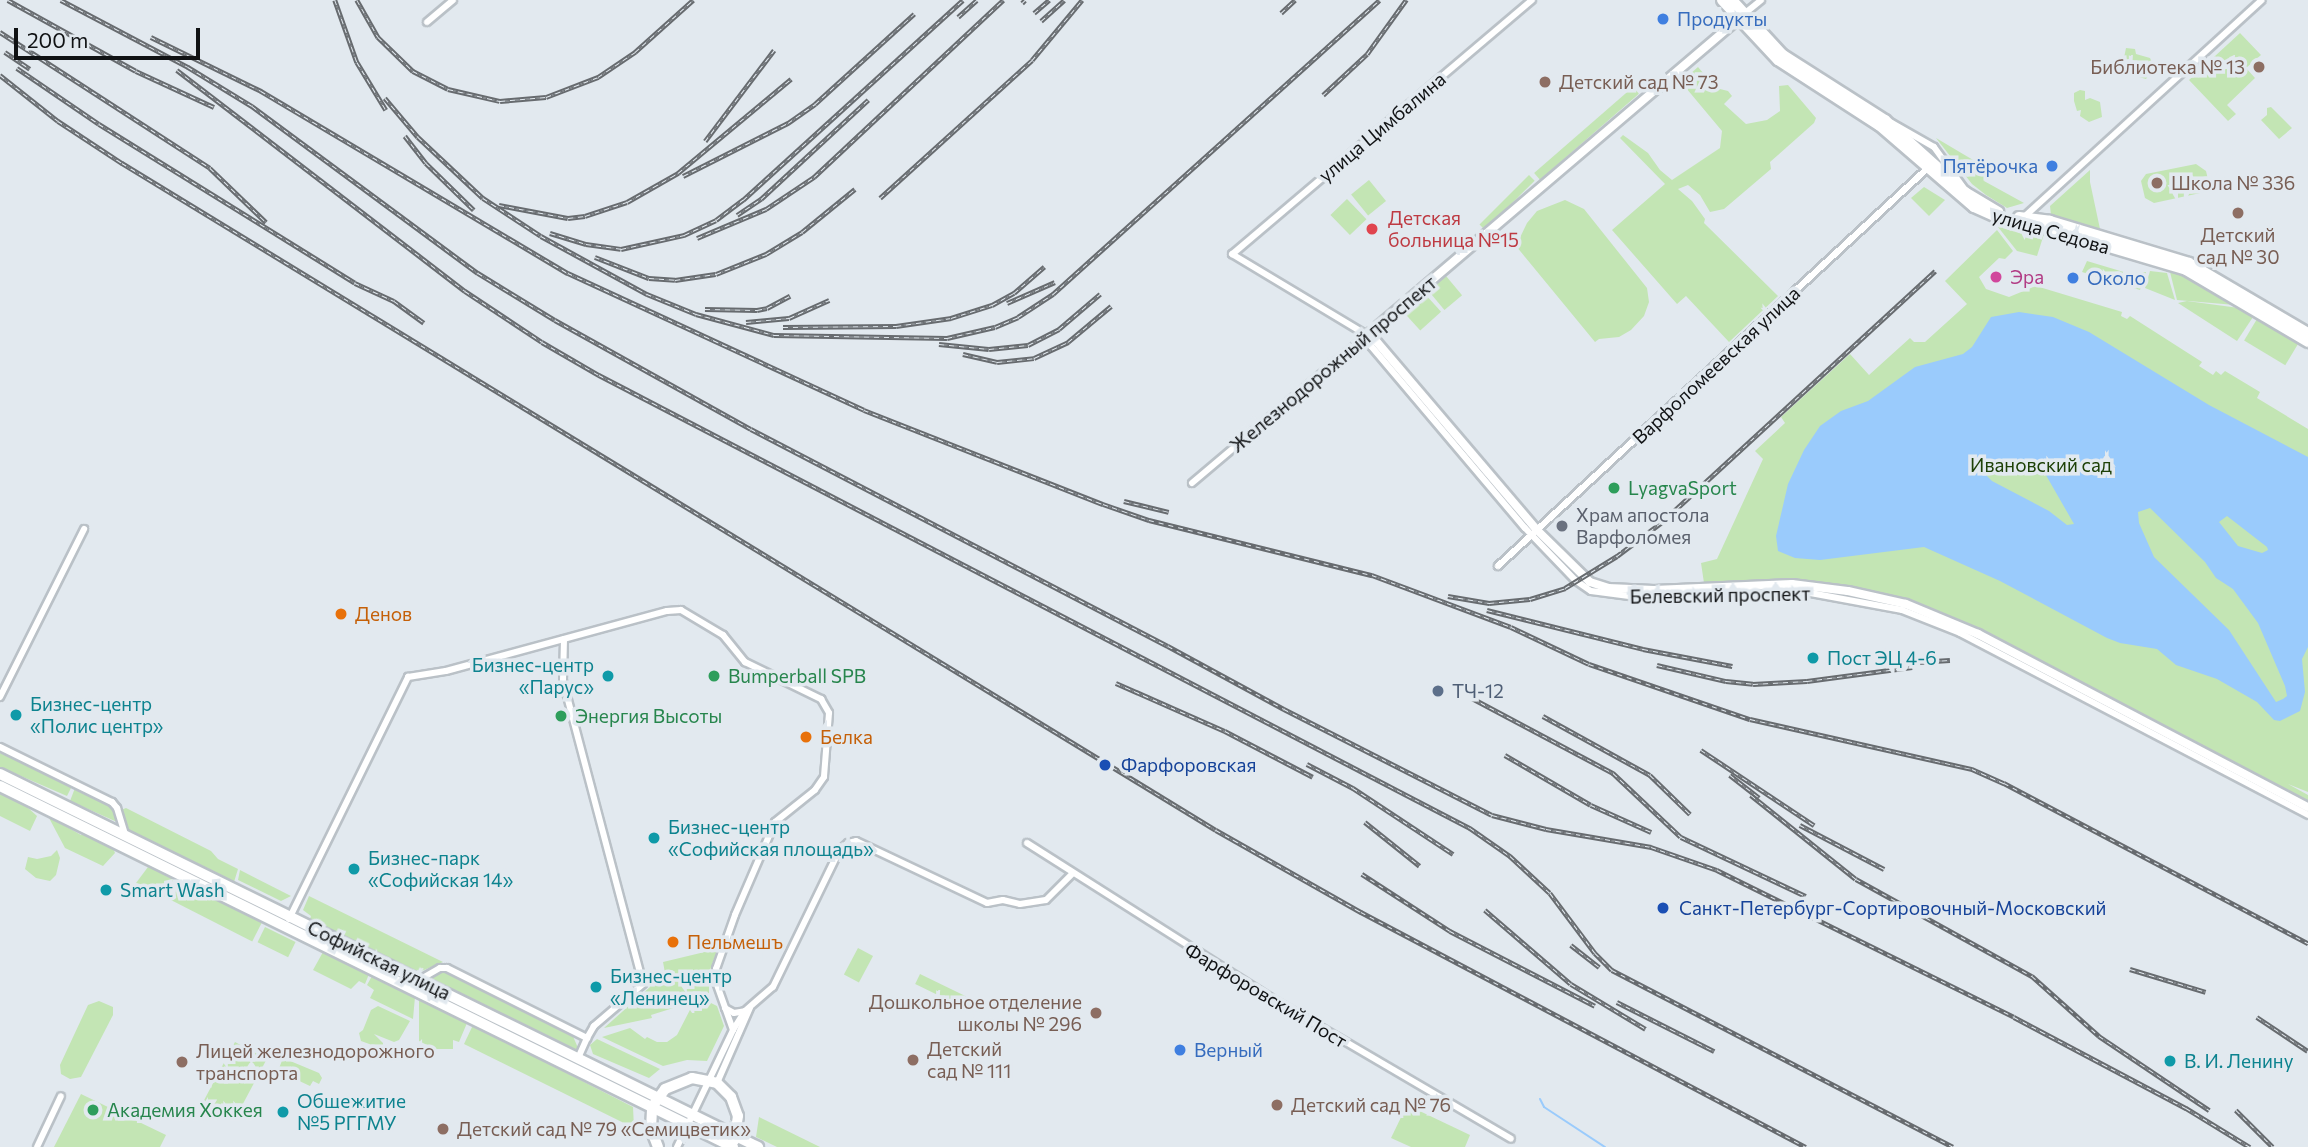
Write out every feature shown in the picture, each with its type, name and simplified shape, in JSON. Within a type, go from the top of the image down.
[{"type":"main road","name":"улица Седова","points":[[1722,0],[1800,68],[1885,120],[1974,207],[1995,217],[2050,221],[2189,263],[2308,334]]},
{"type":"main road","name":"улица Седова","points":[[1732,0],[1778,60],[1880,126],[1965,192],[2000,212],[2022,220],[2186,270],[2308,342]]},
{"type":"main road","name":"Софийская улица","points":[[0,774],[124,835],[288,922],[419,980],[578,1058],[654,1102]]},
{"type":"main road","name":"Софийская улица","points":[[0,786],[288,922],[654,1102],[733,1144],[758,1147]]},
{"type":"main road","points":[[658,1147],[651,1129],[654,1102],[680,1080],[713,1081],[727,1092],[737,1110],[733,1144]]},
{"type":"street","points":[[427,22],[453,0]]},
{"type":"street","name":"улица Цимбалина","points":[[1232,254],[1532,0]]},
{"type":"street","name":"Железнодорожный проспект","points":[[1192,484],[1761,0]]},
{"type":"street","points":[[2022,220],[2262,0]]},
{"type":"street","points":[[1885,120],[1934,148],[1958,176],[1965,192]]},
{"type":"street","name":"Варфоломеевская улица","points":[[1498,566],[1931,166]]},
{"type":"street","name":"Белевский проспект","points":[[1232,254],[1376,341],[1534,533],[1585,588],[1606,596],[1805,592],[1889,607],[1923,617],[1975,640],[2308,815]]},
{"type":"street","points":[[0,697],[84,528]]},
{"type":"street","name":"Белевский проспект","points":[[1534,533],[1583,578],[1608,588],[1654,590],[1792,584],[1848,591],[1906,604],[1978,634],[2308,807]]},
{"type":"street","points":[[288,922],[408,677],[446,671],[667,611],[681,610],[723,635],[745,663],[816,696],[827,706],[828,738],[824,777],[815,790],[775,822],[734,915],[715,974],[733,1030]]},
{"type":"street","points":[[564,639],[563,681],[643,984],[594,1026],[578,1058]]},
{"type":"street","points":[[0,747],[112,802],[117,808],[124,835]]},
{"type":"street","points":[[713,1081],[733,1030],[748,1009],[773,987],[839,850],[848,843],[856,841],[987,903],[1003,900],[1020,904],[1046,900],[1072,874]]},
{"type":"street","name":"Фарфоровский Пост","points":[[1027,843],[1271,999],[1511,1139]]},
{"type":"street","points":[[419,980],[440,968],[447,968],[587,1038]]},
{"type":"street","points":[[725,1008],[734,1013],[748,1009]]},
{"type":"street","points":[[677,1147],[748,1009]]},
{"type":"street","points":[[37,1147],[61,1096]]},
{"type":"green space","points":[[2240,33],[2261,55],[2246,68],[2255,78],[2227,105],[2236,114],[2228,121],[2189,80]]},
{"type":"green space","points":[[2126,48],[2135,49],[2136,54],[2150,58],[2154,67],[2146,79],[2132,75],[2130,60],[2124,58]]},
{"type":"green space","points":[[1698,67],[1716,88],[1728,91],[1732,96],[1724,104],[1746,124],[1767,120],[1780,111],[1779,86],[1788,85],[1816,118],[1814,123],[1770,162],[1771,169],[1724,209],[1710,212],[1700,195],[1688,185],[1678,189],[1692,201],[1705,219],[1704,223],[1778,296],[1729,342],[1686,296],[1677,304],[1612,230],[1665,184],[1620,138],[1623,135],[1648,153],[1660,170],[1672,180],[1720,148],[1722,131],[1681,82]]},
{"type":"green space","points":[[1633,87],[1639,94],[1540,180],[1534,173]]},
{"type":"green space","points":[[2085,91],[2085,100],[2090,98],[2100,102],[2102,117],[2089,122],[2080,116],[2081,110],[2077,111],[2074,93]]},
{"type":"green space","points":[[2271,107],[2292,128],[2279,139],[2261,120],[2267,115],[2267,108]]},
{"type":"green space","points":[[1936,138],[1990,170],[1984,181],[2024,203],[2007,208],[1986,195],[1972,184]]},
{"type":"green space","points":[[2196,164],[2206,171],[2209,184],[2205,192],[2154,203],[2145,198],[2141,181],[2146,174]]},
{"type":"green space","points":[[2090,170],[2100,229],[2051,215],[2050,206]]},
{"type":"green space","points":[[1529,175],[1535,181],[1485,230],[1480,224]]},
{"type":"green space","points":[[1369,180],[1386,201],[1368,215],[1351,194]]},
{"type":"green space","points":[[1924,187],[1945,200],[1929,216],[1911,198]]},
{"type":"green space","points":[[1347,199],[1366,219],[1350,235],[1330,215]]},
{"type":"green space","points":[[1565,200],[1584,209],[1647,288],[1649,302],[1644,316],[1631,330],[1619,337],[1599,339],[1595,342],[1516,246],[1527,223],[1537,211]]},
{"type":"green space","points":[[2002,225],[2044,234],[2037,256],[2017,251],[1998,227]]},
{"type":"green space","name":"Ивановский сад","points":[[1997,230],[2013,251],[2005,259],[1999,258],[1979,277],[1986,289],[2009,297],[2036,286],[2122,312],[2121,316],[2127,319],[2130,316],[2202,362],[2199,366],[2213,375],[2216,371],[2221,375],[2225,371],[2260,392],[2257,398],[2308,429],[2308,792],[2288,784],[2308,795],[2308,802],[1971,625],[1910,601],[1818,582],[1775,579],[1704,583],[1701,563],[1717,559],[1763,459],[1755,451],[1785,423],[1781,417],[1850,354],[1869,375],[1910,338],[1914,342],[1925,342],[1967,304],[1945,281]]},
{"type":"green space","points":[[2087,261],[2127,273],[2146,272],[2140,290],[2082,272]]},
{"type":"green space","points":[[2150,271],[2167,273],[2175,300],[2145,288]]},
{"type":"green space","points":[[2170,272],[2185,276],[2235,305],[2177,300]]},
{"type":"green space","points":[[1446,276],[1462,295],[1444,310],[1428,291]]},
{"type":"green space","points":[[1425,294],[1441,312],[1420,331],[1404,313]]},
{"type":"green space","points":[[2187,301],[2239,308],[2253,317],[2237,341],[2178,303]]},
{"type":"green space","points":[[2257,319],[2298,344],[2285,365],[2244,340]]},
{"type":"green space","points":[[0,753],[72,786],[67,796],[0,767]]},
{"type":"green space","points":[[75,788],[112,806],[117,822],[70,801]]},
{"type":"green space","points":[[0,793],[26,806],[37,816],[30,831],[0,816]]},
{"type":"green space","points":[[126,808],[211,851],[218,859],[238,869],[234,882],[128,830],[121,810]]},
{"type":"green space","points":[[48,816],[81,835],[83,833],[113,848],[115,853],[103,866],[65,848]]},
{"type":"green space","points":[[57,850],[60,858],[56,875],[50,881],[36,878],[25,869],[28,857],[37,859],[51,856]]},
{"type":"green space","points":[[148,867],[174,878],[165,897],[136,883]]},
{"type":"green space","points":[[240,870],[291,896],[281,901],[238,880]]},
{"type":"green space","points":[[178,880],[262,923],[252,941],[168,899]]},
{"type":"green space","points":[[309,896],[443,962],[417,973],[310,919],[311,916],[303,910]]},
{"type":"green space","points":[[265,927],[296,942],[288,957],[258,942]]},
{"type":"green space","points":[[720,942],[709,973],[709,993],[695,995],[683,1005],[651,1015],[652,1018],[604,1028],[650,987],[648,977],[665,973],[663,962],[713,950],[713,944]]},
{"type":"green space","points":[[858,948],[873,956],[859,982],[844,974]]},
{"type":"green space","points":[[323,952],[369,974],[365,984],[359,981],[351,989],[313,970]]},
{"type":"green space","points":[[440,971],[445,971],[572,1034],[578,1048],[575,1050],[431,979]]},
{"type":"green space","points":[[920,974],[969,998],[965,1008],[915,984]]},
{"type":"green space","points":[[372,976],[415,997],[413,1019],[370,998],[374,990],[367,985]]},
{"type":"green space","points":[[419,999],[467,1023],[459,1042],[453,1040],[453,1049],[435,1049],[419,1041]]},
{"type":"green space","points":[[705,1000],[717,1006],[724,1026],[707,1061],[687,1060],[663,1066],[602,1037],[630,1028],[645,1039],[647,1037],[657,1042],[667,1042],[677,1035],[693,1004]]},
{"type":"green space","points":[[99,1001],[113,1007],[113,1015],[81,1077],[70,1079],[61,1074],[60,1065],[88,1005]]},
{"type":"green space","points":[[378,1006],[410,1021],[399,1040],[394,1042],[374,1034],[383,1043],[383,1049],[361,1041],[359,1033],[363,1030],[371,1010]]},
{"type":"green space","points":[[473,1025],[633,1107],[634,1128],[464,1044]]},
{"type":"green space","points":[[597,1039],[660,1069],[649,1078],[593,1054],[590,1045]]},
{"type":"green space","points":[[235,1042],[267,1059],[235,1119],[203,1102]]},
{"type":"green space","points":[[283,1058],[319,1073],[322,1078],[319,1084],[313,1081],[310,1086],[278,1071]]},
{"type":"green space","name":"Академия Хоккея","points":[[81,1094],[166,1135],[160,1147],[54,1147]]},
{"type":"green space","points":[[1407,1105],[1470,1135],[1465,1147],[1411,1147],[1391,1138]]},
{"type":"green space","points":[[759,1117],[820,1147],[777,1147],[756,1137]]},
{"type":"water","name":"Ивановский сад","points":[[2019,312],[2053,317],[2089,332],[2209,405],[2308,457],[2308,647],[2302,659],[2305,692],[2300,711],[2280,721],[2274,720],[2257,702],[2217,679],[2176,665],[2157,649],[2107,638],[2000,581],[1924,547],[1820,560],[1795,558],[1778,551],[1776,536],[1788,484],[1804,450],[1820,426],[1841,411],[1868,401],[1915,367],[1963,354],[1972,347],[1991,317]],"holes":[[[2034,460],[2039,463],[2074,524],[2067,525],[2049,511],[1992,481],[1985,474],[1989,470],[2017,468],[2024,461]],[[2150,508],[2205,562],[2216,578],[2233,589],[2258,623],[2287,696],[2276,702],[2229,630],[2154,557],[2139,523],[2138,512]],[[2227,516],[2268,550],[2262,553],[2238,546],[2219,522]]]},
{"type":"waterway","points":[[1540,1099],[1544,1107],[1605,1147]]},
{"type":"railway","points":[[8,0],[136,71],[214,107]]},
{"type":"railway","points":[[61,0],[188,67],[252,106],[478,273],[555,320],[751,429],[1284,709],[1492,815],[1546,829],[1651,847],[1717,870],[2014,1017],[2186,1108],[2250,1147]]},
{"type":"railway","points":[[335,0],[357,62],[386,110]]},
{"type":"railway","points":[[357,0],[378,37],[413,71],[448,89],[500,101],[546,97],[598,77],[635,52],[693,0]]},
{"type":"railway","points":[[550,233],[586,244],[621,249],[684,235],[716,220],[743,200],[963,0]]},
{"type":"railway","points":[[958,17],[977,0]]},
{"type":"railway","points":[[697,238],[766,209],[814,177],[1003,0]]},
{"type":"railway","points":[[1022,3],[1025,0]]},
{"type":"railway","points":[[1034,13],[1049,0]]},
{"type":"railway","points":[[1041,21],[1064,0]]},
{"type":"railway","points":[[880,198],[1032,60],[1082,0]]},
{"type":"railway","points":[[1281,13],[1295,0]]},
{"type":"railway","points":[[385,98],[418,137],[483,198],[541,236],[647,294],[696,314],[774,335],[947,338],[995,327],[1018,317],[1053,294],[1379,0]]},
{"type":"railway","points":[[1323,95],[1367,54],[1406,0]]},
{"type":"railway","points":[[683,176],[788,123],[815,104],[914,14]]},
{"type":"railway","points":[[0,32],[210,168],[266,222]]},
{"type":"railway","points":[[151,37],[261,91],[568,273],[864,410],[1149,520],[1372,575],[1511,627],[1589,664],[1750,719],[1972,769],[2004,783],[2308,943]]},
{"type":"railway","points":[[705,141],[774,50]]},
{"type":"railway","points":[[5,52],[30,69]]},
{"type":"railway","points":[[17,68],[99,124],[355,283],[394,301],[424,323]]},
{"type":"railway","points":[[177,70],[465,291],[542,342],[599,375],[1470,828],[1510,856],[1550,893],[1595,953],[1612,970],[1953,1147]]},
{"type":"railway","points":[[0,75],[58,121],[122,163],[1216,830],[1361,912],[1806,1147]]},
{"type":"railway","points":[[499,205],[568,218],[585,216],[627,202],[678,173],[791,79]]},
{"type":"railway","points":[[737,215],[761,199],[868,100]]},
{"type":"railway","points":[[405,136],[426,163],[474,210]]},
{"type":"railway","points":[[595,257],[649,278],[675,280],[716,274],[766,254],[802,232],[855,189]]},
{"type":"railway","points":[[783,327],[896,326],[951,318],[992,305],[1014,293],[1044,267]]},
{"type":"railway","points":[[1448,596],[1489,603],[1530,599],[1565,588],[1617,556],[1662,522],[1935,271]]},
{"type":"railway","points":[[1007,303],[1055,282]]},
{"type":"railway","points":[[939,344],[989,349],[1028,345],[1059,329],[1100,294]]},
{"type":"railway","points":[[705,309],[757,310],[790,296]]},
{"type":"railway","points":[[746,322],[789,318],[829,300]]},
{"type":"railway","points":[[963,354],[997,362],[1034,358],[1068,342],[1111,306]]},
{"type":"railway","points":[[1124,501],[1169,512]]},
{"type":"railway","points":[[1487,610],[1643,649],[1732,666]]},
{"type":"railway","points":[[1902,663],[1950,660]]},
{"type":"railway","points":[[1657,665],[1726,681],[1753,684],[1807,681],[1912,667]]},
{"type":"railway","points":[[1116,683],[1225,731],[1313,777]]},
{"type":"railway","points":[[1472,698],[1613,773],[1681,837],[1806,896]]},
{"type":"railway","points":[[1543,716],[1650,775],[1690,814]]},
{"type":"railway","points":[[1701,750],[1814,825]]},
{"type":"railway","points":[[1505,755],[1591,805],[1651,832]]},
{"type":"railway","points":[[1307,764],[1353,788],[1453,854]]},
{"type":"railway","points":[[1730,775],[1759,798]]},
{"type":"railway","points":[[1751,795],[1856,879],[2032,976],[2099,1036],[2209,1110]]},
{"type":"railway","points":[[1365,822],[1420,866]]},
{"type":"railway","points":[[1800,825],[1884,869]]},
{"type":"railway","points":[[1362,874],[1450,931],[1595,1006]]},
{"type":"railway","points":[[1485,910],[1571,984],[1646,1029]]},
{"type":"railway","points":[[1571,945],[1599,967]]},
{"type":"railway","points":[[2130,969],[2206,992]]},
{"type":"railway","points":[[1617,1002],[1714,1051]]},
{"type":"railway","points":[[2257,1017],[2308,1051]]},
{"type":"railway","points":[[2236,1110],[2273,1147]]},
{"type":"place","name":"Продукты","points":[[1663,19]]},
{"type":"place","name":"Библиотека № 13","points":[[2259,67]]},
{"type":"place","name":"Детский сад № 73","points":[[1545,82]]},
{"type":"place","name":"Пятёрочка","points":[[2052,166]]},
{"type":"place","name":"Школа № 336","points":[[2157,183]]},
{"type":"place","name":"Детский сад № 30","points":[[2238,213]]},
{"type":"place","name":"Детская больница №15","points":[[1372,229]]},
{"type":"place","name":"Эра","points":[[1996,277]]},
{"type":"place","name":"Около","points":[[2073,278]]},
{"type":"place","name":"LyagvaSport","points":[[1614,488]]},
{"type":"place","name":"Храм апостола Варфоломея","points":[[1562,526]]},
{"type":"place","name":"Денов","points":[[341,614]]},
{"type":"place","name":"Пост ЭЦ 4-6","points":[[1813,658]]},
{"type":"place","name":"Бизнес-центр «Парус»","points":[[608,676]]},
{"type":"place","name":"Bumperball SPB","points":[[714,676]]},
{"type":"place","name":"ТЧ-12","points":[[1438,691]]},
{"type":"place","name":"Бизнес-центр «Полис центр»","points":[[16,715]]},
{"type":"place","name":"Энергия Высоты","points":[[561,716]]},
{"type":"place","name":"Белка","points":[[806,737]]},
{"type":"place","name":"Фарфоровская","points":[[1105,765]]},
{"type":"place","name":"Бизнес-центр «Софийская площадь»","points":[[654,838]]},
{"type":"place","name":"Бизнес-парк «Софийская 14»","points":[[354,869]]},
{"type":"place","name":"Smart Wash","points":[[106,890]]},
{"type":"place","name":"Санкт-Петербург-Сортировочный-Московский","points":[[1663,908]]},
{"type":"place","name":"Пельмешъ","points":[[673,942]]},
{"type":"place","name":"Бизнес-центр «Ленинец»","points":[[596,987]]},
{"type":"place","name":"Дошкольное отделение школы № 296","points":[[1096,1013]]},
{"type":"place","name":"Верный","points":[[1180,1050]]},
{"type":"place","name":"Детский сад № 111","points":[[913,1060]]},
{"type":"place","name":"В. И. Ленину","points":[[2170,1061]]},
{"type":"place","name":"Лицей железнодорожного транспорта","points":[[182,1062]]},
{"type":"place","name":"Детский сад № 76","points":[[1277,1105]]},
{"type":"place","name":"Академия Хоккея","points":[[93,1110]]},
{"type":"place","name":"Общежитие №5 РГГМУ","points":[[283,1112]]},
{"type":"place","name":"Детский сад № 79 «Семицветик»","points":[[443,1129]]}]
